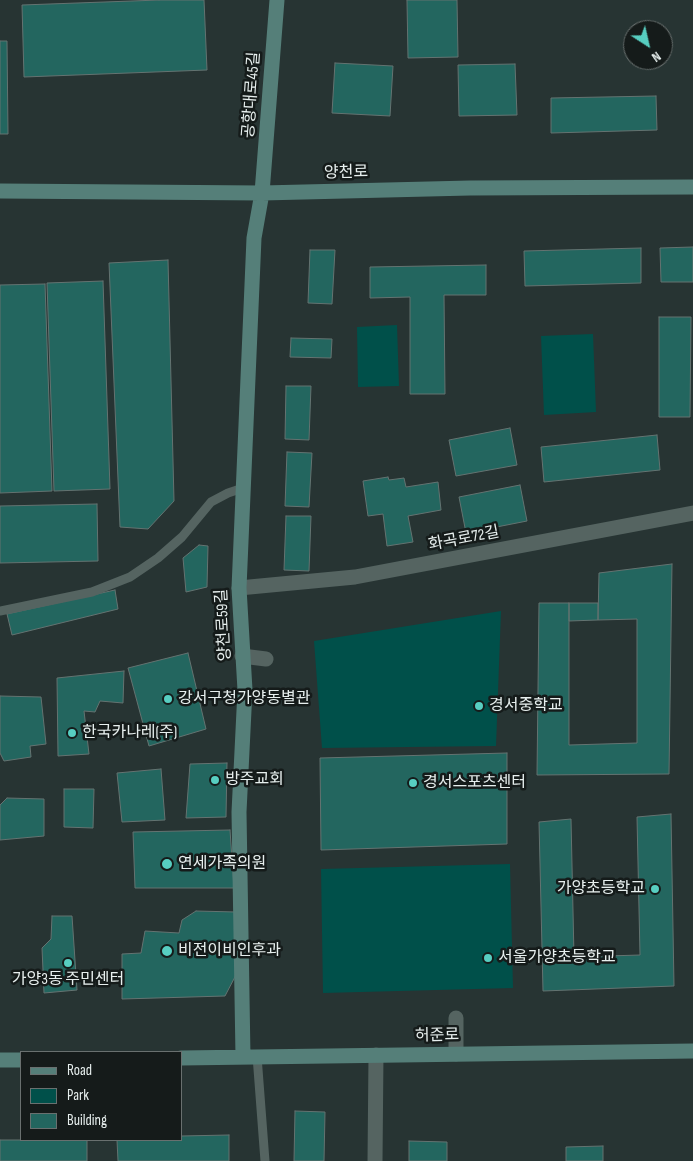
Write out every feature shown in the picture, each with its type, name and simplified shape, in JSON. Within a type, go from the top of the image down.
[{"type":"street","name":"공항대로45길","points":[[262,193],[277,0]]},
{"type":"street","name":"양천로","points":[[0,191],[262,193],[470,188],[693,187]]},
{"type":"street","name":"양천로59길","points":[[250,1056],[239,812],[245,690],[239,588],[254,238],[262,193]]},
{"type":"street","name":"화곡로72길","points":[[239,588],[355,578],[693,513]]},
{"type":"street","points":[[242,656],[266,659]]},
{"type":"street","points":[[456,1018],[456,1054]]},
{"type":"street","name":"허준로","points":[[182,1058],[693,1051]]},
{"type":"street","points":[[375,1161],[376,1055]]},
{"type":"street","points":[[0,1060],[20,1060]]},
{"type":"lane","points":[[0,611],[92,592],[130,577],[158,558],[182,537],[211,502],[243,488]]},
{"type":"lane","points":[[250,1056],[265,1161]]},
{"type":"green space","points":[[397,325],[399,386],[358,387],[357,327]]},
{"type":"green space","points":[[593,334],[596,412],[544,415],[541,336]]},
{"type":"green space","points":[[501,611],[496,746],[322,748],[314,641]]},
{"type":"green space","points":[[510,864],[513,988],[323,993],[321,869]]},
{"type":"building","points":[[204,0],[207,70],[24,77],[22,5]]},
{"type":"building","points":[[407,0],[457,0],[458,57],[408,58]]},
{"type":"building","points":[[0,41],[7,41],[8,134],[0,134]]},
{"type":"building","points":[[335,63],[393,66],[390,116],[332,113]]},
{"type":"building","points":[[515,64],[517,115],[459,116],[458,65]]},
{"type":"building","points":[[656,96],[657,130],[551,133],[551,98]]},
{"type":"building","points":[[693,247],[693,282],[661,282],[660,248]]},
{"type":"building","points":[[641,248],[641,283],[525,286],[524,251]]},
{"type":"building","points":[[310,250],[335,250],[332,304],[308,303]]},
{"type":"building","points":[[168,260],[174,501],[148,529],[120,527],[109,263]]},
{"type":"building","points":[[486,265],[486,295],[444,295],[445,394],[410,394],[410,297],[370,298],[370,267]]},
{"type":"building","points":[[103,281],[110,489],[54,491],[47,283]]},
{"type":"building","points":[[45,284],[52,491],[0,493],[0,285]]},
{"type":"building","points":[[659,317],[691,317],[690,417],[659,417]]},
{"type":"building","points":[[291,338],[332,339],[331,358],[290,357]]},
{"type":"building","points":[[286,386],[311,386],[309,440],[285,439]]},
{"type":"building","points":[[510,428],[517,465],[456,476],[449,440]]},
{"type":"building","points":[[657,435],[660,470],[544,482],[541,447]]},
{"type":"building","points":[[287,452],[312,453],[309,507],[285,506]]},
{"type":"building","points":[[388,477],[389,480],[404,478],[406,487],[438,482],[441,510],[408,516],[413,542],[387,546],[383,514],[368,516],[363,481]]},
{"type":"building","points":[[520,485],[527,521],[466,533],[459,497]]},
{"type":"building","points":[[97,504],[98,561],[0,563],[0,506]]},
{"type":"building","points":[[286,516],[311,516],[309,571],[284,570]]},
{"type":"building","points":[[199,545],[208,546],[207,587],[186,592],[183,558]]},
{"type":"building","name":"경서중학교","points":[[672,564],[669,774],[537,775],[539,603],[569,603],[569,745],[637,743],[637,619],[598,620],[599,573]]},
{"type":"building","points":[[115,590],[118,609],[12,635],[7,614]]},
{"type":"building","points":[[569,603],[598,603],[598,620],[569,621]]},
{"type":"building","name":"강서구청가양동별관","points":[[188,653],[206,729],[149,746],[128,668]]},
{"type":"building","name":"한국카나레(주)","points":[[124,671],[123,703],[100,701],[95,712],[84,711],[89,754],[58,756],[57,678]]},
{"type":"building","points":[[0,696],[41,697],[46,744],[30,746],[31,757],[4,761],[0,753]]},
{"type":"building","name":"경서스포츠센터","points":[[507,753],[507,844],[321,850],[320,758]]},
{"type":"building","points":[[227,763],[226,817],[186,818],[190,764]]},
{"type":"building","points":[[161,769],[165,820],[122,822],[117,773]]},
{"type":"building","points":[[64,789],[94,789],[93,828],[64,827]]},
{"type":"building","points":[[7,798],[44,799],[44,836],[0,840],[0,805]]},
{"type":"building","name":"가양초등학교","points":[[671,814],[674,986],[543,991],[539,822],[571,819],[574,957],[640,955],[637,817]]},
{"type":"building","points":[[230,830],[234,888],[135,888],[133,832]]},
{"type":"building","points":[[196,911],[236,912],[237,973],[225,996],[122,999],[122,954],[141,953],[145,931],[179,933],[182,920]]},
{"type":"building","points":[[52,916],[72,916],[77,990],[44,993],[42,948],[51,939]]},
{"type":"building","points":[[295,1111],[325,1112],[324,1161],[294,1161]]},
{"type":"building","points":[[229,1135],[229,1161],[118,1161],[117,1141],[182,1141],[182,1136]]},
{"type":"building","points":[[0,1140],[87,1141],[87,1161],[0,1161]]},
{"type":"building","points":[[409,1141],[447,1142],[447,1161],[409,1161]]},
{"type":"building","points":[[603,1146],[603,1161],[566,1161],[566,1147]]},
{"type":"place","name":"강서구청가양동별관","points":[[168,699]]},
{"type":"place","name":"경서중학교","points":[[479,706]]},
{"type":"place","name":"한국카나레(주)","points":[[72,733]]},
{"type":"place","name":"방주교회","points":[[215,780]]},
{"type":"place","name":"경서스포츠센터","points":[[413,783]]},
{"type":"place","name":"연세가족의원","points":[[167,864]]},
{"type":"place","name":"가양초등학교","points":[[655,889]]},
{"type":"place","name":"비전이비인후과","points":[[167,951]]},
{"type":"place","name":"서울가양초등학교","points":[[488,958]]},
{"type":"place","name":"가양3동 주민센터","points":[[68,963]]}]
